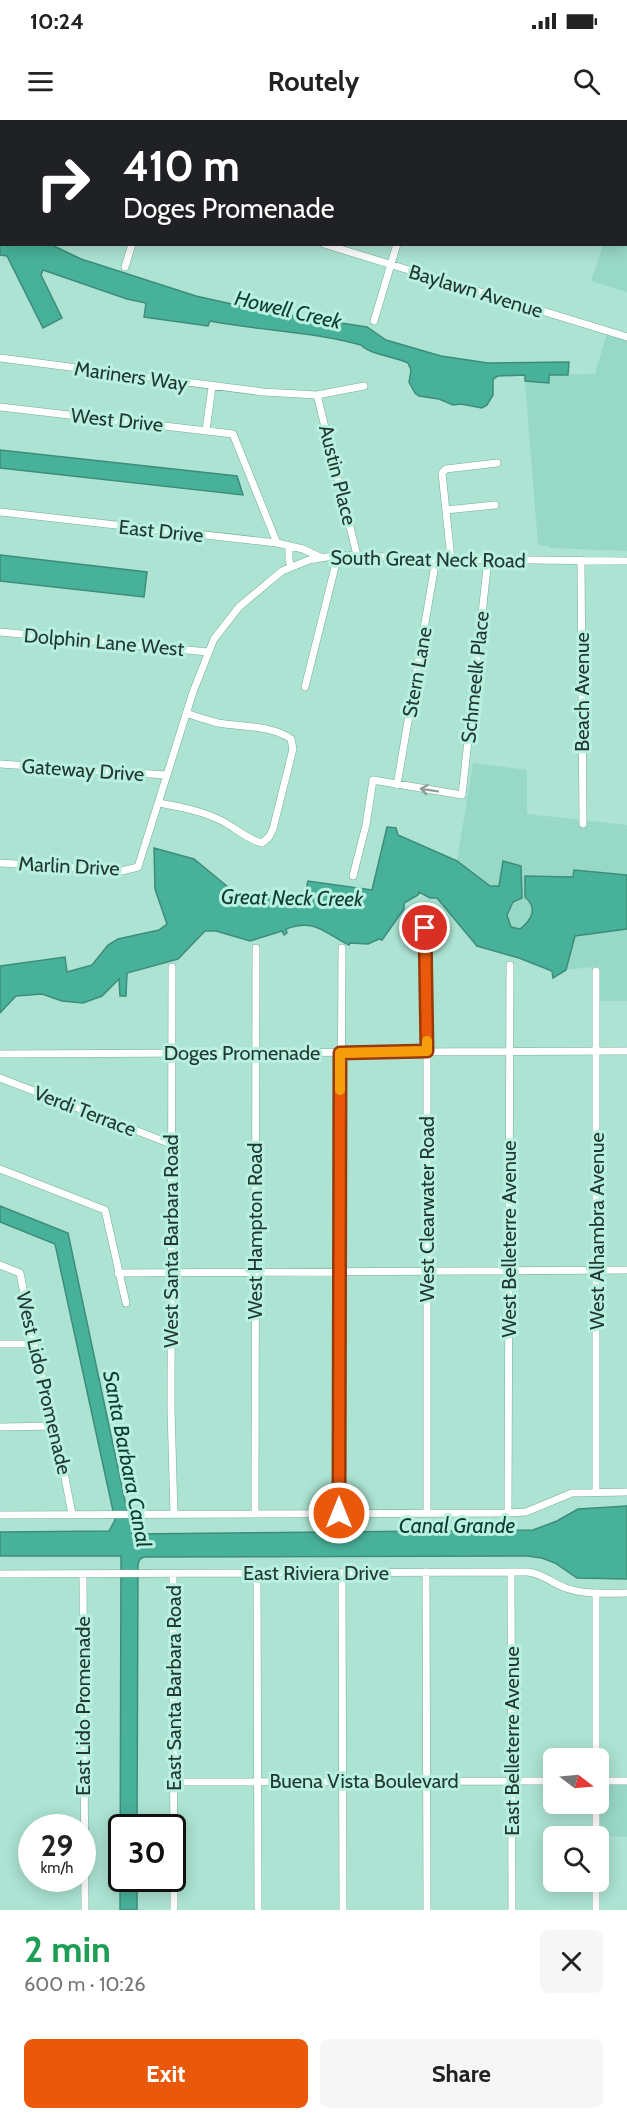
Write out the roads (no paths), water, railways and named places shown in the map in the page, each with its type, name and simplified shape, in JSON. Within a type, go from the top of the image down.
[{"type":"street","points":[[125,267],[131,246]]},
{"type":"street","name":"Baylawn Avenue","points":[[330,246],[627,337]]},
{"type":"street","points":[[374,321],[396,246]]},
{"type":"street","name":"Mariners Way","points":[[0,358],[263,392],[317,395],[364,386]]},
{"type":"street","points":[[206,430],[212,387]]},
{"type":"street","name":"Austin Place","points":[[317,395],[357,555]]},
{"type":"street","name":"West Drive","points":[[0,407],[233,434],[277,543]]},
{"type":"street","points":[[451,559],[442,473],[446,469],[497,463]]},
{"type":"street","points":[[446,510],[495,505]]},
{"type":"street","name":"East Drive","points":[[0,512],[277,543],[320,557]]},
{"type":"street","points":[[289,546],[288,560],[291,566]]},
{"type":"street","points":[[306,687],[338,555]]},
{"type":"street","name":"South Great Neck Road","points":[[138,867],[186,713],[214,639],[239,607],[291,566],[320,557],[338,555],[436,559],[627,561]]},
{"type":"street","name":"Stern Lane","points":[[397,785],[436,559]]},
{"type":"street","name":"Schmeelk Place","points":[[397,785],[462,795],[488,560]]},
{"type":"street","name":"Beach Avenue","points":[[581,560],[583,824]]},
{"type":"street","name":"Dolphin Lane West","points":[[0,632],[208,652]]},
{"type":"street","points":[[159,803],[207,815],[224,822],[254,841],[262,843],[273,829],[293,749],[291,739],[274,731],[218,723],[186,713]]},
{"type":"street","name":"Gateway Drive","points":[[0,764],[166,775]]},
{"type":"street","points":[[353,876],[366,825],[373,780],[397,785]]},
{"type":"street","name":"Marlin Drive","points":[[0,863],[122,871],[138,867]]},
{"type":"street","name":"West Clearwater Road","points":[[425,906],[427,1513]]},
{"type":"street","name":"West Hampton Road","points":[[255,1514],[256,948]]},
{"type":"street","points":[[339,1513],[342,948]]},
{"type":"street","name":"West Belleterre Avenue","points":[[508,1513],[510,965]]},
{"type":"street","name":"West Santa Barbara Road","points":[[172,968],[171,1409],[174,1514]]},
{"type":"street","name":"West Alhambra Avenue","points":[[596,971],[596,1492]]},
{"type":"street","name":"Doges Promenade","points":[[0,1054],[627,1051]]},
{"type":"street","name":"Verdi Terrace","points":[[0,1077],[171,1144]]},
{"type":"street","points":[[0,1169],[105,1210],[126,1304]]},
{"type":"street","name":"West Lido Promenade","points":[[0,1265],[20,1273],[34,1344],[55,1426],[72,1514]]},
{"type":"street","points":[[118,1273],[627,1270]]},
{"type":"street","points":[[0,1344],[34,1344]]},
{"type":"street","points":[[0,1428],[55,1426]]},
{"type":"street","points":[[0,1515],[508,1513],[526,1512],[572,1493],[627,1492]]},
{"type":"street","points":[[426,1572],[427,1910]]},
{"type":"street","name":"East Riviera Drive","points":[[0,1574],[511,1572],[541,1574],[563,1587],[596,1593],[627,1593]]},
{"type":"street","name":"East Belleterre Avenue","points":[[511,1572],[512,1910]]},
{"type":"street","points":[[342,1573],[344,1910]]},
{"type":"street","name":"East Lido Promenade","points":[[82,1574],[85,1910]]},
{"type":"street","name":"East Santa Barbara Road","points":[[173,1574],[174,1910]]},
{"type":"street","points":[[257,1574],[258,1910]]},
{"type":"street","points":[[596,1593],[596,1748]]},
{"type":"street","name":"Buena Vista Boulevard","points":[[174,1782],[543,1781]]},
{"type":"street","points":[[609,1781],[627,1781]]},
{"type":"street","points":[[596,1892],[596,1910]]},
{"type":"water","points":[[0,246],[54,246],[81,259],[196,296],[263,311],[367,327],[386,340],[441,356],[488,363],[569,362],[568,375],[549,375],[549,383],[525,381],[525,375],[498,376],[493,379],[493,395],[487,405],[482,408],[461,404],[453,405],[439,399],[419,396],[409,382],[411,370],[408,363],[370,351],[361,345],[324,337],[210,321],[208,326],[144,317],[146,303],[127,299],[43,270],[41,275],[62,318],[43,328],[7,256],[0,255]]},
{"type":"water","points":[[0,450],[237,476],[243,495],[0,468]]},
{"type":"water","points":[[0,555],[147,572],[144,597],[0,581]]},
{"type":"water","name":"Great Neck Creek","points":[[387,827],[396,828],[398,835],[457,861],[490,886],[499,886],[503,861],[521,866],[522,898],[513,902],[507,915],[511,927],[520,929],[528,922],[532,914],[531,905],[525,897],[525,876],[573,877],[574,870],[627,875],[627,929],[575,936],[566,970],[553,978],[552,971],[519,958],[477,946],[437,898],[430,898],[419,892],[418,895],[404,903],[404,909],[382,940],[368,944],[350,943],[349,945],[319,928],[305,925],[286,929],[287,933],[284,935],[282,931],[250,941],[216,931],[205,931],[178,959],[127,973],[126,996],[120,996],[119,979],[102,996],[83,1003],[62,1001],[42,994],[16,996],[0,1013],[0,966],[65,957],[67,972],[92,965],[108,945],[118,939],[159,930],[167,924],[155,889],[154,848],[194,859],[239,896],[305,895],[308,881],[372,890]]},
{"type":"water","points":[[0,1206],[68,1233],[132,1534],[533,1530],[557,1521],[578,1509],[627,1506],[627,1579],[577,1578],[555,1563],[527,1556],[144,1557],[138,1564],[137,1814],[120,1814],[121,1556],[0,1556],[0,1532],[109,1531],[115,1520],[55,1244],[0,1222]]},
{"type":"water","points":[[120,1892],[137,1892],[137,1910],[120,1910]]},
{"type":"water label","name":"Howell Creek","points":[[288,310]]},
{"type":"water label","name":"Santa Barbara Canal","points":[[127,1459]]},
{"type":"water label","name":"Canal Grande","points":[[457,1526]]}]
